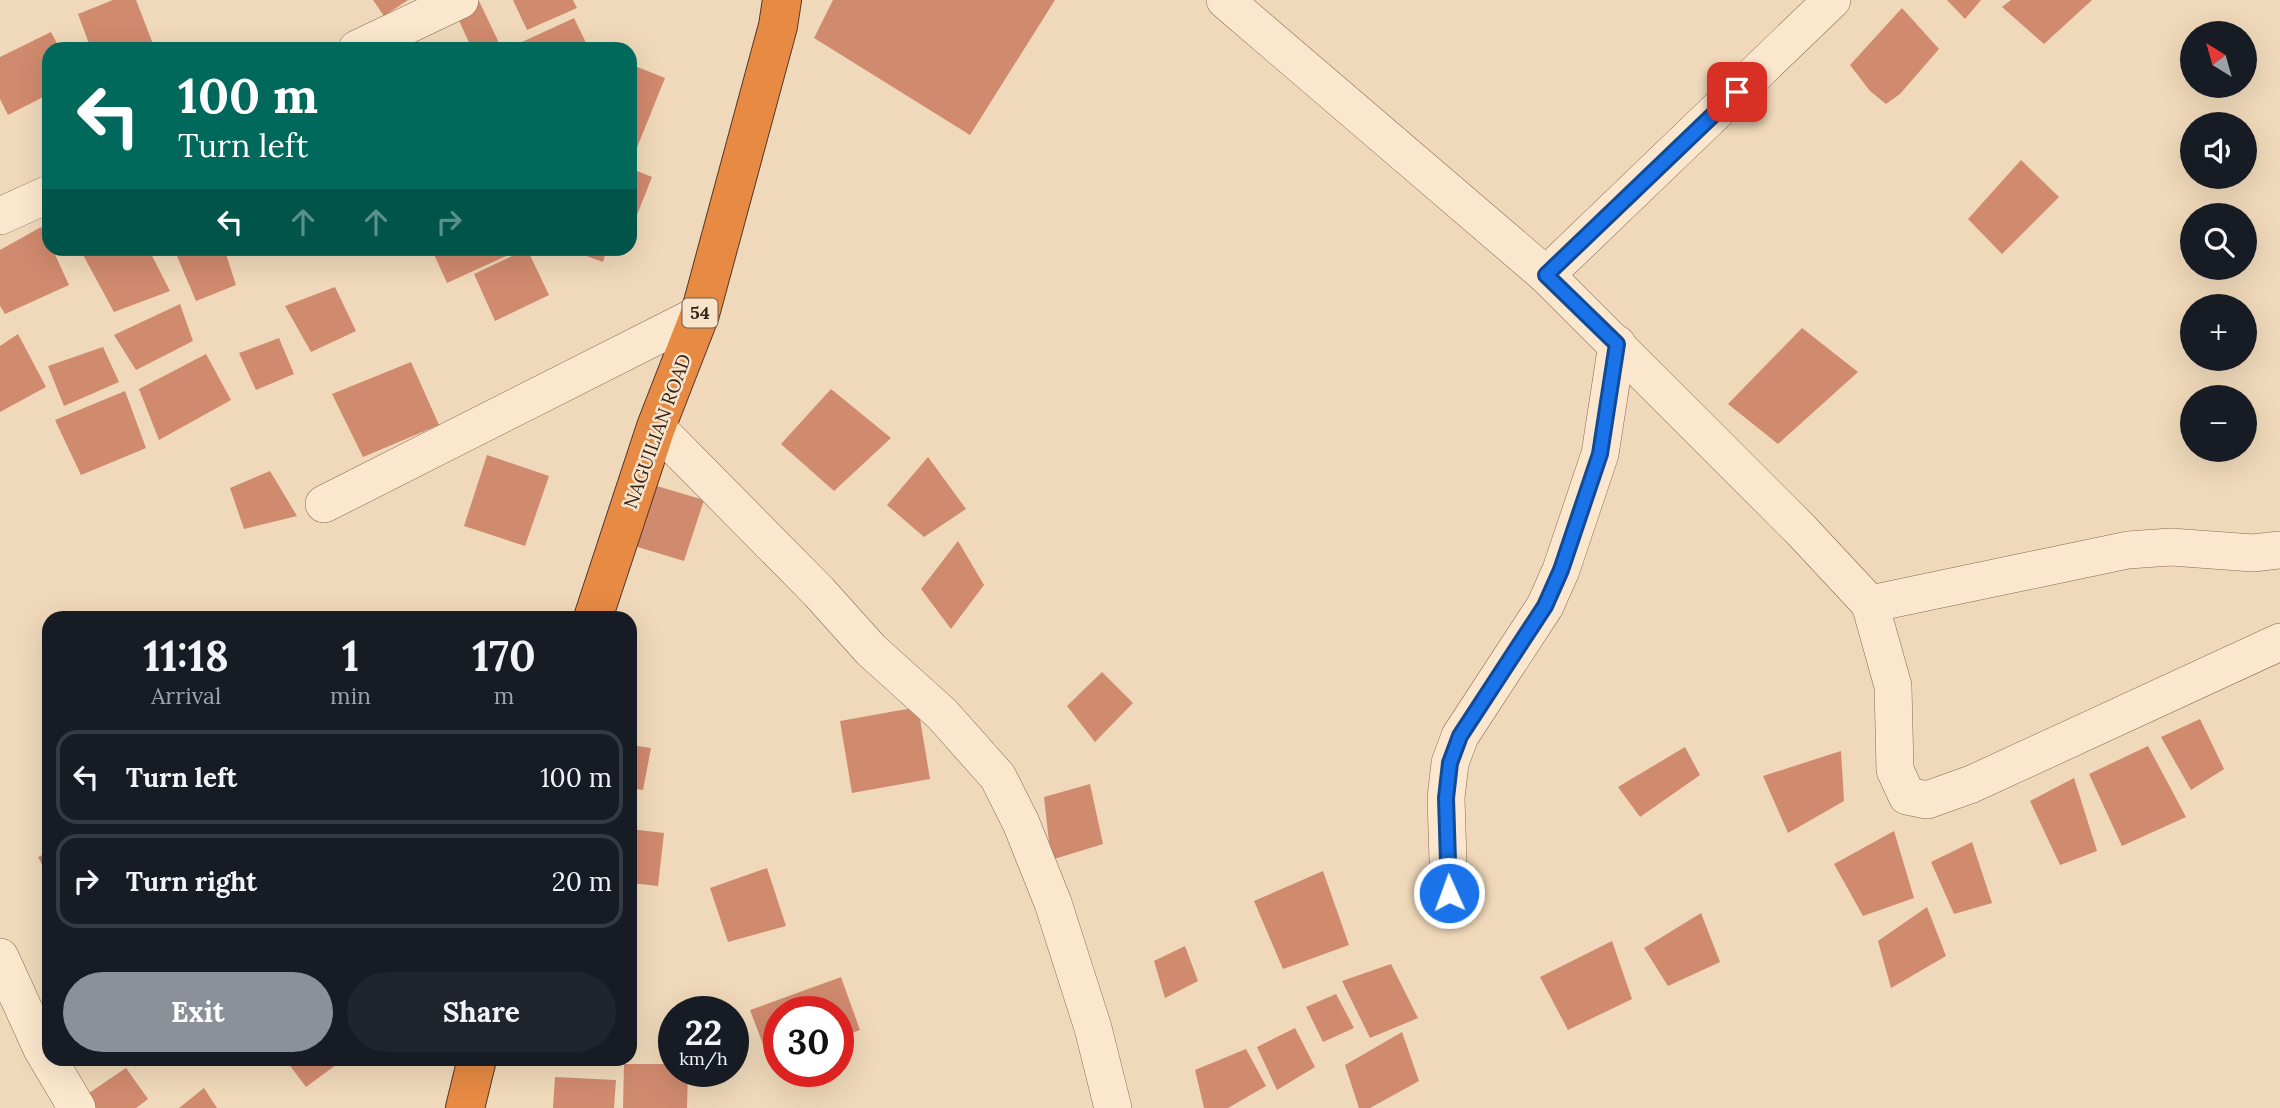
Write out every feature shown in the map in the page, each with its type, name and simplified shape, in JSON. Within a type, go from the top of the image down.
[{"type":"highway","name":"NAGUILIAN ROAD","points":[[595,611],[656,427],[700,314],[778,26],[782,0]]},
{"type":"highway","points":[[465,1108],[475,1066]]},
{"type":"street","points":[[372,42],[460,0]]},
{"type":"street","points":[[1225,0],[1546,275],[1801,530],[1870,604],[1893,686],[1895,770],[1908,796],[1927,800],[1972,784],[2280,642]]},
{"type":"street","points":[[1546,275],[1832,0]]},
{"type":"street","points":[[0,216],[42,197]]},
{"type":"street","points":[[324,504],[700,314]]},
{"type":"street","points":[[1449,893],[1446,798],[1450,763],[1460,736],[1545,606],[1561,570],[1600,454],[1617,344]]},
{"type":"street","points":[[656,427],[872,650],[942,714],[998,777],[1021,823],[1053,903],[1093,1028],[1113,1108]]},
{"type":"street","points":[[1870,604],[2128,550],[2171,547],[2252,553],[2280,550]]},
{"type":"street","points":[[0,957],[42,1051]]},
{"type":"street","points":[[51,1066],[77,1108]]},
{"type":"building","points":[[113,0],[136,0],[152,42],[88,42],[78,14]]},
{"type":"building","points":[[373,0],[408,0],[384,16]]},
{"type":"building","points":[[513,0],[573,0],[577,8],[527,30]]},
{"type":"building","points":[[833,0],[1055,0],[970,135],[814,38]]},
{"type":"building","points":[[1947,0],[1981,0],[1965,19]]},
{"type":"building","points":[[2011,0],[2092,0],[2044,44],[2002,7]]},
{"type":"building","points":[[479,1],[499,42],[469,42],[455,12]]},
{"type":"building","points":[[1902,8],[1939,49],[1900,94],[1886,104],[1870,91],[1850,65]]},
{"type":"building","points":[[574,18],[586,42],[522,42]]},
{"type":"building","points":[[51,32],[56,42],[42,42],[42,98],[8,115],[0,99],[0,57]]},
{"type":"building","points":[[637,67],[665,78],[637,148]]},
{"type":"building","points":[[2021,160],[2059,197],[2002,254],[1968,219]]},
{"type":"building","points":[[637,171],[652,177],[637,215]]},
{"type":"building","points":[[41,227],[42,256],[56,256],[69,285],[5,314],[0,306],[0,250]]},
{"type":"building","points":[[84,256],[152,256],[170,291],[114,312]]},
{"type":"building","points":[[177,256],[227,256],[236,285],[196,301]]},
{"type":"building","points":[[435,256],[506,256],[447,283]]},
{"type":"building","points":[[512,256],[530,256],[549,295],[495,321],[474,274]]},
{"type":"building","points":[[586,256],[605,256],[603,262]]},
{"type":"building","points":[[335,287],[356,331],[311,352],[285,306]]},
{"type":"building","points":[[180,304],[193,341],[136,370],[114,335]]},
{"type":"building","points":[[1802,328],[1858,372],[1778,444],[1728,404]]},
{"type":"building","points":[[18,334],[46,387],[0,412],[0,346]]},
{"type":"building","points":[[279,338],[294,374],[256,390],[239,353]]},
{"type":"building","points":[[103,347],[119,382],[64,406],[48,366]]},
{"type":"building","points":[[206,354],[231,400],[159,440],[139,389]]},
{"type":"building","points":[[411,362],[439,425],[363,457],[332,394]]},
{"type":"building","points":[[831,389],[891,438],[834,491],[781,444]]},
{"type":"building","points":[[125,391],[146,448],[81,475],[55,420]]},
{"type":"building","points":[[487,455],[549,476],[525,546],[464,526]]},
{"type":"building","points":[[928,457],[966,509],[924,537],[887,505]]},
{"type":"building","points":[[270,471],[297,516],[244,529],[230,488]]},
{"type":"building","points":[[650,484],[704,500],[684,561],[631,545]]},
{"type":"building","points":[[958,541],[984,585],[951,629],[921,589]]},
{"type":"building","points":[[1102,672],[1133,703],[1095,742],[1067,706]]},
{"type":"building","points":[[918,707],[930,779],[852,793],[840,721]]},
{"type":"building","points":[[2200,719],[2224,769],[2191,790],[2161,737]]},
{"type":"building","points":[[637,746],[651,748],[643,790],[637,789]]},
{"type":"building","points":[[2148,746],[2186,817],[2122,846],[2089,774]]},
{"type":"building","points":[[1685,747],[1700,775],[1640,817],[1618,787]]},
{"type":"building","points":[[1841,751],[1844,801],[1788,833],[1763,776]]},
{"type":"building","points":[[2074,778],[2097,851],[2060,865],[2030,801]]},
{"type":"building","points":[[1090,784],[1103,844],[1051,860],[1044,797]]},
{"type":"building","points":[[637,830],[664,833],[658,886],[637,884]]},
{"type":"building","points":[[1894,831],[1914,898],[1863,916],[1834,864]]},
{"type":"building","points":[[1972,842],[1992,903],[1954,914],[1931,862]]},
{"type":"building","points":[[767,868],[786,926],[728,942],[710,888]]},
{"type":"building","points":[[1323,871],[1349,945],[1283,969],[1254,901]]},
{"type":"building","points":[[1927,907],[1946,956],[1891,988],[1878,941]]},
{"type":"building","points":[[1701,913],[1720,962],[1668,986],[1644,948]]},
{"type":"building","points":[[1612,941],[1632,999],[1568,1030],[1540,977]]},
{"type":"building","points":[[1185,946],[1198,981],[1165,998],[1154,961]]},
{"type":"building","points":[[1391,964],[1418,1018],[1370,1038],[1342,981]]},
{"type":"building","points":[[841,977],[848,996],[789,996]]},
{"type":"building","points":[[1336,994],[1354,1028],[1323,1042],[1306,1007]]},
{"type":"building","points":[[763,1005],[763,1044],[750,1010]]},
{"type":"building","points":[[854,1013],[860,1030],[854,1032]]},
{"type":"building","points":[[1295,1028],[1315,1067],[1277,1090],[1257,1047]]},
{"type":"building","points":[[1402,1032],[1419,1081],[1370,1108],[1359,1108],[1345,1065]]},
{"type":"building","points":[[1246,1049],[1266,1086],[1228,1108],[1204,1108],[1195,1070]]},
{"type":"building","points":[[658,1064],[658,1087],[688,1087],[687,1108],[623,1108],[624,1066]]},
{"type":"building","points":[[290,1066],[334,1066],[306,1087]]},
{"type":"building","points":[[126,1068],[148,1099],[136,1108],[90,1108],[83,1097]]},
{"type":"building","points":[[555,1077],[616,1080],[614,1108],[553,1108]]},
{"type":"building","points":[[204,1088],[217,1108],[179,1108]]},
{"type":"route","points":[[1449,893],[1446,798],[1450,763],[1460,736],[1545,606],[1561,570],[1600,454],[1617,344],[1546,275],[1737,92]]}]
